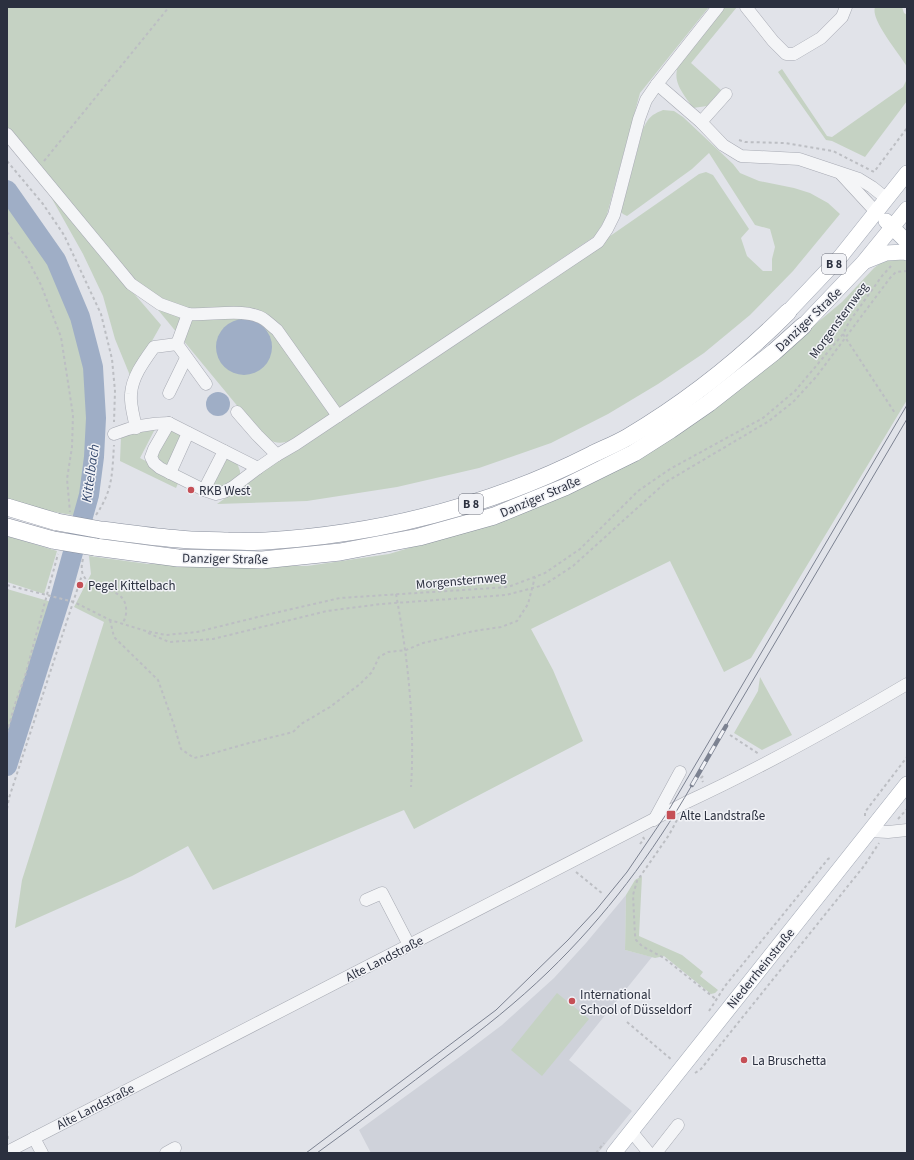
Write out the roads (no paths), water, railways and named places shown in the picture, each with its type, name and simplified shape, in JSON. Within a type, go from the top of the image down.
[{"type":"highway","name":"Danziger Straße","points":[[7,508],[57,522],[101,530],[180,540],[271,541],[338,535],[415,520],[489,499],[559,472],[627,438],[661,416],[727,368],[761,339],[788,312]]},
{"type":"highway","name":"Danziger Straße","points":[[7,526],[53,540],[178,558],[262,560],[340,552],[412,538],[494,516],[565,487],[634,453],[709,403],[774,352],[803,326]]},
{"type":"main road","name":"Danziger Straße","points":[[788,312],[841,256],[907,173]]},
{"type":"main road","name":"Danziger Straße","points":[[803,326],[863,263],[906,213],[887,198]]},
{"type":"main road","points":[[876,212],[907,242]]},
{"type":"main road","points":[[863,263],[886,253],[907,253]]},
{"type":"main road","name":"Niederrheinstraße","points":[[614,1153],[631,1131],[685,1072],[722,1004],[867,824],[907,784]]},
{"type":"street","points":[[169,423],[151,457],[154,463],[160,468],[204,490],[216,494],[224,492],[233,488],[277,455],[296,444],[598,242],[607,230],[614,215],[639,119],[646,100],[718,7]]},
{"type":"street","points":[[746,7],[773,41],[786,54],[794,54],[821,38],[842,17],[846,7]]},
{"type":"street","points":[[657,84],[701,122],[723,145],[741,156],[799,159],[859,179],[887,198]]},
{"type":"street","points":[[701,122],[726,94]]},
{"type":"street","points":[[7,134],[131,284],[160,304],[188,314],[251,314],[264,319],[277,330],[338,416]]},
{"type":"street","points":[[839,172],[876,212]]},
{"type":"street","points":[[177,344],[188,314]]},
{"type":"street","points":[[177,344],[206,384]]},
{"type":"street","points":[[136,428],[131,394],[134,382],[142,364],[154,347],[177,344]]},
{"type":"street","points":[[168,394],[186,358]]},
{"type":"street","points":[[237,412],[277,455]]},
{"type":"street","points":[[114,434],[156,423],[169,423],[258,468]]},
{"type":"street","points":[[170,473],[188,433]]},
{"type":"street","points":[[204,490],[224,451]]},
{"type":"street","name":"Alte Landstraße","points":[[8,1151],[765,763],[846,720],[907,684]]},
{"type":"street","points":[[654,820],[680,772]]},
{"type":"street","points":[[867,824],[888,832],[907,830]]},
{"type":"street","points":[[366,900],[382,893],[409,946]]},
{"type":"street","points":[[656,1153],[678,1126]]},
{"type":"street","points":[[631,1131],[649,1153]]},
{"type":"street","points":[[34,1138],[42,1153]]},
{"type":"water","points":[[244,319],[255,321],[264,327],[270,336],[272,347],[270,358],[264,367],[255,373],[244,375],[233,373],[224,367],[218,358],[216,347],[218,336],[224,327],[233,321]]},
{"type":"water","points":[[218,392],[227,395],[230,404],[227,413],[218,416],[209,413],[206,404],[209,395]]},
{"type":"waterway","name":"Kittelbach","points":[[7,190],[56,260],[80,317],[93,367],[96,418],[94,457],[89,495],[60,599],[7,766]]},
{"type":"tram line","points":[[306,1153],[496,1010],[568,940],[596,910],[627,872],[667,813],[907,405]]},
{"type":"tram line","points":[[726,726],[907,419]]},
{"type":"tram line","points":[[317,1153],[474,1035],[512,1005],[548,972],[589,929],[627,883],[661,835],[692,785]]},
{"type":"railway","points":[[692,785],[726,726]]},
{"type":"place","name":"RKB West","points":[[191,490]]},
{"type":"place","name":"Pegel Kittelbach","points":[[80,585]]},
{"type":"place","name":"Alte Landstraße","points":[[671,815]]},
{"type":"place","name":"International School of Düsseldorf","points":[[572,1001]]},
{"type":"place","name":"La Bruschetta","points":[[744,1060]]}]
